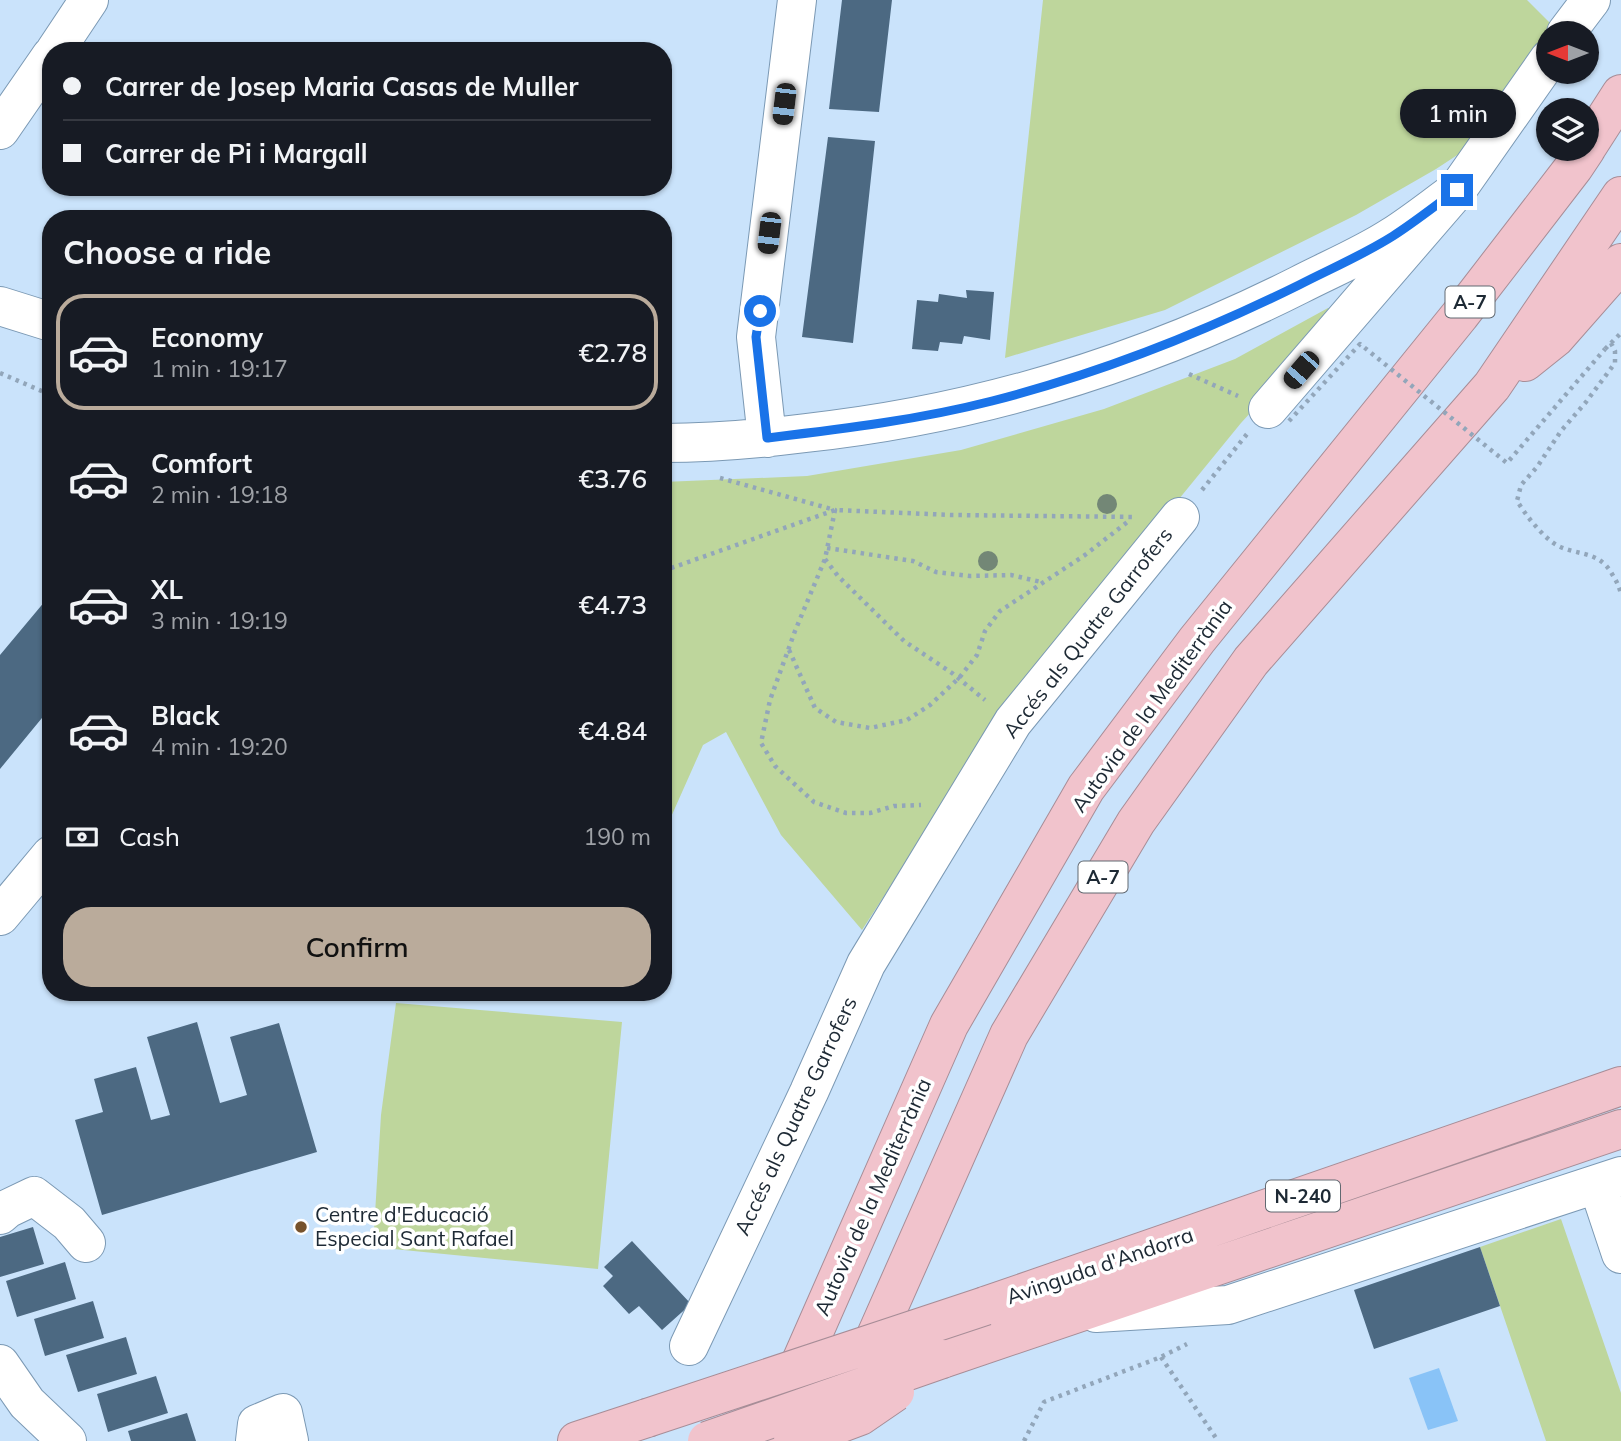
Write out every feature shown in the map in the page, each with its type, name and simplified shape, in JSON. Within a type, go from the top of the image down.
[{"type":"highway","name":"Autovia de la Mediterrània","points":[[1599,129],[1621,94]]},
{"type":"highway","name":"Autovia de la Mediterrània","points":[[766,1441],[949,1025],[1086,788],[1197,640],[1460,315],[1578,161]]},
{"type":"highway","name":"A-7","points":[[830,1441],[1009,1035],[1136,822],[1251,661],[1492,386],[1621,196]]},
{"type":"highway","points":[[1492,386],[1555,338],[1621,263]]},
{"type":"highway","name":"Avinguda d'Andorra","points":[[577,1441],[985,1306],[1621,1086]]},
{"type":"highway","name":"Avinguda d'Andorra","points":[[942,1359],[1621,1129]]},
{"type":"highway","points":[[793,1441],[860,1416],[942,1359]]},
{"type":"highway","name":"N-240","points":[[707,1441],[942,1359]]},
{"type":"street","points":[[61,42],[89,0]]},
{"type":"street","points":[[767,438],[756,337],[797,0]]},
{"type":"street","points":[[1575,21],[1591,0]]},
{"type":"street","points":[[0,130],[42,69]]},
{"type":"street","points":[[1278,415],[1457,190],[1536,78]]},
{"type":"street","points":[[672,443],[767,438],[916,417],[990,401],[1098,370],[1243,313],[1393,236],[1457,190]]},
{"type":"street","points":[[0,306],[42,319]]},
{"type":"street","name":"Accés als Quatre Garrofers","points":[[689,1346],[866,964],[1013,722],[1180,517]]},
{"type":"street","points":[[0,916],[42,866]]},
{"type":"street","points":[[1609,1181],[1621,1255]]},
{"type":"street","name":"Avinguda d'Andorra","points":[[1073,1314],[1228,1305],[1609,1181]]},
{"type":"street","points":[[0,1215],[34,1196],[69,1223],[86,1243]]},
{"type":"street","points":[[0,1364],[27,1403],[67,1441]]},
{"type":"street","points":[[256,1441],[257,1424],[283,1413],[289,1441]]},
{"type":"path","points":[[1621,333],[1611,343],[1615,351],[1615,363],[1521,485],[1517,501],[1524,513],[1553,543],[1575,552],[1596,556],[1608,566],[1621,594]]},
{"type":"path","name":"Accés als Quatre Garrofers","points":[[1180,517],[1278,415],[1360,344],[1507,463],[1611,343]]},
{"type":"path","points":[[0,373],[42,391]]},
{"type":"path","points":[[1185,373],[1278,415]]},
{"type":"path","points":[[711,475],[835,510],[951,515],[1180,517]]},
{"type":"path","points":[[835,510],[825,559],[770,700],[761,743],[775,766],[814,802],[846,813],[870,813],[894,806],[920,804],[953,822]]},
{"type":"path","points":[[672,568],[835,510]]},
{"type":"path","points":[[789,649],[815,708],[836,722],[870,728],[907,720],[930,705],[959,678],[977,655],[985,631],[1000,611],[1085,555],[1133,517]]},
{"type":"path","points":[[827,548],[913,561],[936,572],[970,576],[1011,575],[1042,582]]},
{"type":"path","points":[[825,559],[838,576],[904,641],[959,678],[1013,722]]},
{"type":"path","points":[[1024,1441],[1044,1402],[1161,1357],[1195,1340]]},
{"type":"path","points":[[1161,1357],[1218,1441]]},
{"type":"green space","points":[[1043,0],[1527,0],[1548,21],[1536,21],[1536,53],[1465,150],[1436,169],[1356,215],[1165,310],[1005,358]]},
{"type":"green space","points":[[1328,308],[1340,315],[1241,423],[991,731],[862,930],[781,835],[726,732],[703,745],[672,815],[672,482],[807,476],[961,450],[1104,409],[1235,359]]},
{"type":"green space","points":[[396,1003],[622,1022],[598,1269],[373,1247],[381,1115]]},
{"type":"green space","points":[[1561,1219],[1621,1393],[1621,1441],[1546,1441],[1480,1247]]},
{"type":"water","points":[[1439,1368],[1458,1421],[1428,1430],[1409,1378]]},
{"type":"building","points":[[842,0],[892,0],[879,112],[829,109]]},
{"type":"building","points":[[828,137],[875,141],[853,343],[802,337]]},
{"type":"building","points":[[966,290],[994,292],[990,340],[964,336],[962,344],[940,342],[938,351],[912,349],[917,300],[938,302],[939,294],[967,298]]},
{"type":"building","points":[[42,605],[42,718],[0,769],[0,655]]},
{"type":"building","points":[[197,1022],[220,1103],[247,1095],[230,1037],[279,1023],[317,1152],[102,1215],[75,1120],[103,1112],[94,1079],[136,1067],[151,1120],[170,1115],[147,1037]]},
{"type":"building","points":[[33,1227],[44,1264],[0,1277],[0,1237]]},
{"type":"building","points":[[632,1241],[691,1304],[662,1330],[639,1306],[629,1314],[603,1286],[613,1276],[604,1267]]},
{"type":"building","points":[[1480,1247],[1500,1306],[1374,1349],[1354,1290]]},
{"type":"building","points":[[65,1262],[76,1299],[17,1317],[6,1281]]},
{"type":"building","points":[[93,1301],[104,1338],[45,1356],[34,1319]]},
{"type":"building","points":[[126,1337],[137,1374],[78,1392],[66,1355]]},
{"type":"building","points":[[156,1376],[168,1413],[108,1432],[97,1394]]},
{"type":"building","points":[[187,1413],[196,1441],[131,1441],[128,1431]]},
{"type":"place","name":"Centre d'Educació Especial Sant Rafael","points":[[301,1227]]},
{"type":"route","points":[[760,311],[756,337],[767,438],[916,417],[990,401],[1086,374],[1159,348],[1243,313],[1393,236],[1457,190]]}]
